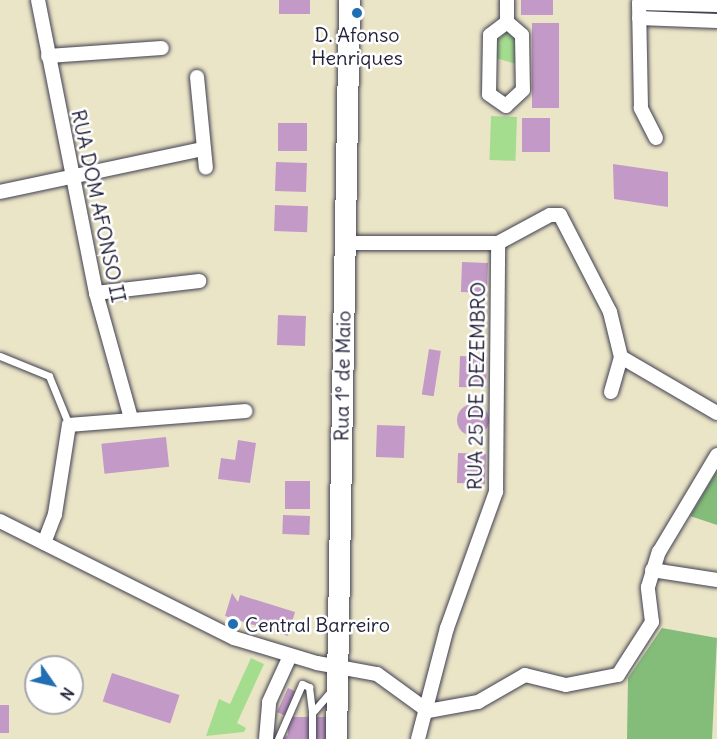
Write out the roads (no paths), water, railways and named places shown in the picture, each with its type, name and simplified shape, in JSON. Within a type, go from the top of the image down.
[{"type":"main road","name":"Rua 1º de Maio","points":[[336,739],[346,5]]},
{"type":"street","name":"RUA DOM AFONSO II","points":[[38,0],[96,293],[131,418]]},
{"type":"street","points":[[507,0],[507,22],[522,35],[523,90],[506,106],[489,94],[490,35],[507,22]]},
{"type":"street","points":[[656,138],[641,108],[639,3],[717,5]]},
{"type":"street","points":[[639,18],[717,21]]},
{"type":"street","points":[[48,56],[162,48]]},
{"type":"street","points":[[196,77],[206,168]]},
{"type":"street","points":[[0,192],[203,149]]},
{"type":"street","points":[[344,243],[498,243],[549,215],[560,215],[610,312],[621,357],[611,392]]},
{"type":"street","name":"RUA 25 DE DEZEMBRO","points":[[418,739],[428,711],[447,628],[496,492],[498,243]]},
{"type":"street","points":[[96,293],[199,281]]},
{"type":"street","points":[[621,357],[717,413]]},
{"type":"street","points":[[44,543],[55,514],[69,425],[131,418],[245,411]]},
{"type":"street","points":[[0,521],[138,594],[337,676],[377,674],[428,711],[478,702],[525,675],[566,684],[618,675],[652,622],[652,570],[717,455]]},
{"type":"street","points":[[652,570],[717,580]]},
{"type":"street","points":[[266,739],[269,702],[290,656]]},
{"type":"lane","points":[[0,356],[49,376],[69,425]]},
{"type":"lane","points":[[312,713],[337,676]]},
{"type":"lane","points":[[278,739],[302,684],[309,687],[312,739]]},
{"type":"place","name":"D. Afonso Henriques","points":[[357,13]]},
{"type":"place","name":"Central Barreiro","points":[[233,624]]}]
